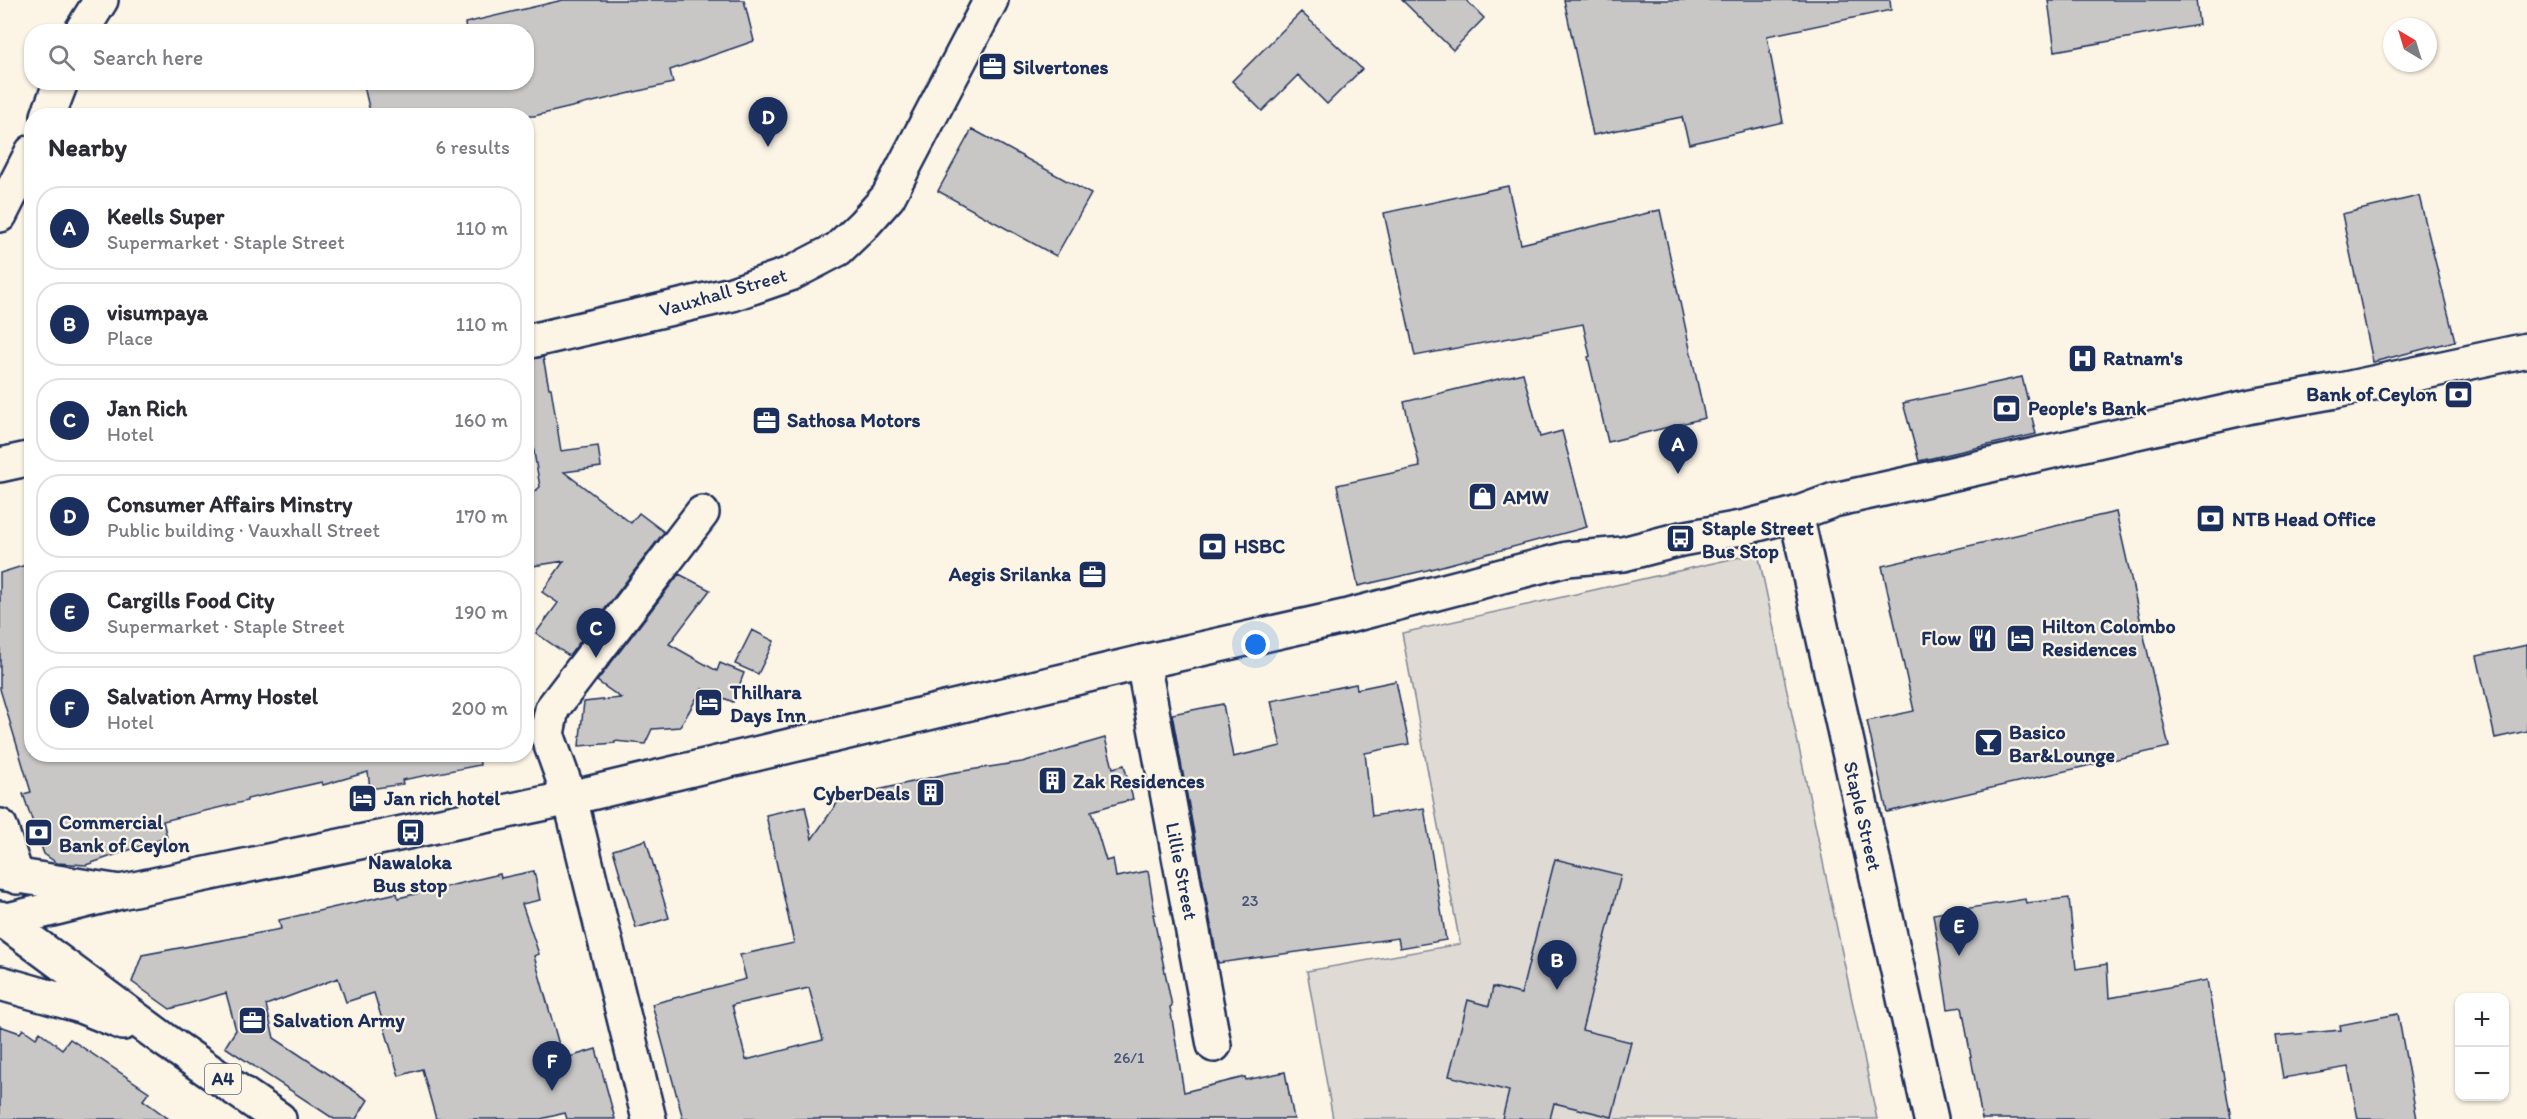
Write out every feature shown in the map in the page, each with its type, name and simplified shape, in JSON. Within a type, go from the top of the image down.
[{"type":"main road","points":[[86,24],[101,0]]},
{"type":"main road","name":"Vauxhall Street","points":[[534,340],[732,294],[790,274],[838,249],[888,197],[991,0]]},
{"type":"main road","points":[[51,108],[58,90]]},
{"type":"main road","points":[[0,215],[24,168]]},
{"type":"main road","points":[[2,920],[120,892],[570,798],[1143,662],[1348,616],[1567,559],[1623,554],[1796,514],[1834,500],[2186,421],[2527,350]]},
{"type":"main road","points":[[0,465],[24,460]]},
{"type":"main road","points":[[649,1119],[570,798],[547,734],[552,709],[702,513]]},
{"type":"main road","name":"Staple Street","points":[[1796,514],[1931,1119]]},
{"type":"main road","name":"Lillie Street","points":[[1143,662],[1214,1045]]},
{"type":"main road","points":[[0,826],[8,875],[120,892]]},
{"type":"main road","name":"A4","points":[[2,920],[166,1041],[279,1119]]},
{"type":"main road","points":[[7,989],[78,1005],[166,1041]]},
{"type":"shaded area","points":[[1758,553],[1877,1119],[1333,1119],[1307,971],[1460,944],[1402,633]]},
{"type":"building","points":[[563,0],[744,0],[754,41],[670,70],[673,83],[534,116],[534,108],[369,108],[365,90],[534,90],[534,24],[465,23]]},
{"type":"building","points":[[1402,0],[1466,0],[1484,18],[1453,50]]},
{"type":"building","points":[[1564,0],[1890,0],[1891,10],[1767,36],[1783,122],[1689,144],[1682,117],[1593,135]]},
{"type":"building","points":[[2048,0],[2196,0],[2199,25],[2055,51]]},
{"type":"building","points":[[1301,12],[1362,69],[1327,104],[1298,75],[1262,111],[1232,81]]},
{"type":"building","points":[[972,129],[1091,194],[1056,256],[938,191]]},
{"type":"building","points":[[1508,186],[1521,244],[1660,210],[1705,418],[1608,442],[1588,357],[1590,356],[1583,324],[1415,356],[1384,213]]},
{"type":"building","points":[[2419,196],[2455,341],[2373,362],[2342,214]]},
{"type":"building","points":[[543,357],[549,388],[551,388],[561,451],[598,446],[601,467],[564,472],[631,523],[639,513],[664,532],[569,656],[536,633],[558,603],[542,592],[564,561],[534,566],[534,492],[540,487],[534,452],[534,359]]},
{"type":"building","points":[[1523,373],[1540,437],[1562,431],[1587,527],[1358,586],[1337,485],[1420,467],[1404,402]]},
{"type":"building","points":[[2022,377],[2036,434],[1919,461],[1903,403]]},
{"type":"building","name":"Hilton Colombo Residences","points":[[2116,512],[2169,747],[1887,812],[1867,721],[1914,711],[1882,566]]},
{"type":"building","points":[[24,566],[24,762],[480,762],[480,765],[402,780],[403,784],[370,789],[368,772],[323,785],[322,782],[247,799],[247,801],[163,821],[167,837],[86,865],[57,863],[44,854],[23,794],[31,792],[0,689],[0,573]]},
{"type":"building","points":[[679,574],[710,590],[669,644],[717,671],[720,663],[744,673],[733,702],[702,689],[680,727],[652,729],[645,744],[615,741],[615,743],[579,746],[584,702],[621,698],[597,681]]},
{"type":"building","points":[[752,630],[774,641],[758,674],[735,664]]},
{"type":"building","points":[[2527,645],[2527,731],[2495,738],[2477,656]]},
{"type":"building","points":[[1396,681],[1409,744],[1365,753],[1372,816],[1424,808],[1446,940],[1400,948],[1398,938],[1218,963],[1172,714],[1223,704],[1233,757],[1281,746],[1271,701],[1356,684],[1357,689]]},
{"type":"building","points":[[1105,738],[1113,768],[1124,765],[1133,799],[1091,811],[1106,861],[1113,859],[1116,877],[1148,871],[1155,914],[1153,914],[1172,1006],[1170,1007],[1184,1092],[1245,1077],[1246,1080],[1285,1072],[1294,1119],[683,1119],[652,1004],[746,979],[740,955],[794,943],[766,815],[805,806],[812,839],[840,799],[950,773],[1022,762]],"holes":[[[809,988],[823,1040],[746,1060],[732,1005]]]},
{"type":"building","points":[[646,840],[669,918],[636,928],[613,850]]},
{"type":"building","points":[[1555,859],[1621,875],[1582,1030],[1631,1042],[1612,1117],[1554,1103],[1550,1119],[1502,1119],[1509,1091],[1449,1076],[1468,1000],[1489,1006],[1493,987],[1521,994]]},
{"type":"building","points":[[534,871],[540,900],[522,904],[539,954],[534,956],[563,1059],[596,1049],[615,1119],[567,1119],[565,1113],[541,1119],[436,1119],[422,1069],[399,1076],[374,993],[346,1002],[338,978],[266,1005],[274,1038],[368,1100],[356,1119],[334,1119],[225,1047],[236,1030],[226,993],[170,1009],[132,982],[142,955],[281,929],[279,920],[397,893],[398,898],[500,874],[501,878]]},
{"type":"building","points":[[2069,898],[2076,969],[2107,964],[2109,998],[2207,980],[2231,1119],[1982,1119],[1962,1007],[1948,1009],[1933,914],[2025,899],[2026,903]]},
{"type":"building","points":[[2398,1014],[2417,1119],[2358,1119],[2348,1067],[2283,1078],[2276,1036],[2341,1030],[2340,1025]]},
{"type":"building","points":[[0,1026],[20,1033],[23,1029],[36,1038],[40,1032],[62,1049],[70,1039],[149,1092],[143,1100],[169,1119],[0,1119]]},
{"type":"place","name":"Silvertones","points":[[992,67]]},
{"type":"place","name":"Consumer Affairs Minstry","points":[[768,147]]},
{"type":"place","name":"Ratnam's","points":[[2082,358]]},
{"type":"place","name":"Bank of Ceylon","points":[[2458,394]]},
{"type":"place","name":"People's Bank","points":[[2007,408]]},
{"type":"place","name":"Sathosa Motors","points":[[766,420]]},
{"type":"place","name":"Keells Super","points":[[1678,474]]},
{"type":"place","name":"AMW","points":[[1482,497]]},
{"type":"place","name":"NTB Head Office","points":[[2211,519]]},
{"type":"place","name":"Staple Street Bus Stop","points":[[1681,539]]},
{"type":"place","name":"HSBC","points":[[1213,546]]},
{"type":"place","name":"Aegis Srilanka","points":[[1092,574]]},
{"type":"place","name":"Flow","points":[[1982,638]]},
{"type":"place","name":"Hilton Colombo Residences","points":[[2021,638]]},
{"type":"place","name":"Jan Rich","points":[[596,658]]},
{"type":"place","name":"Thilhara Days Inn","points":[[709,703]]},
{"type":"place","name":"Basico Bar&Lounge","points":[[1988,743]]},
{"type":"place","name":"Zak Residences","points":[[1052,781]]},
{"type":"place","name":"CyberDeals","points":[[931,793]]},
{"type":"place","name":"Jan rich hotel","points":[[363,798]]},
{"type":"place","name":"Nawaloka Bus stop","points":[[410,832]]},
{"type":"place","name":"Commercial Bank of Ceylon","points":[[38,833]]},
{"type":"place","name":"Cargills Food City","points":[[1959,956]]},
{"type":"place","name":"visumpaya","points":[[1557,990]]},
{"type":"place","name":"Salvation Army","points":[[252,1020]]},
{"type":"place","name":"Salvation Army Hostel","points":[[552,1091]]}]
